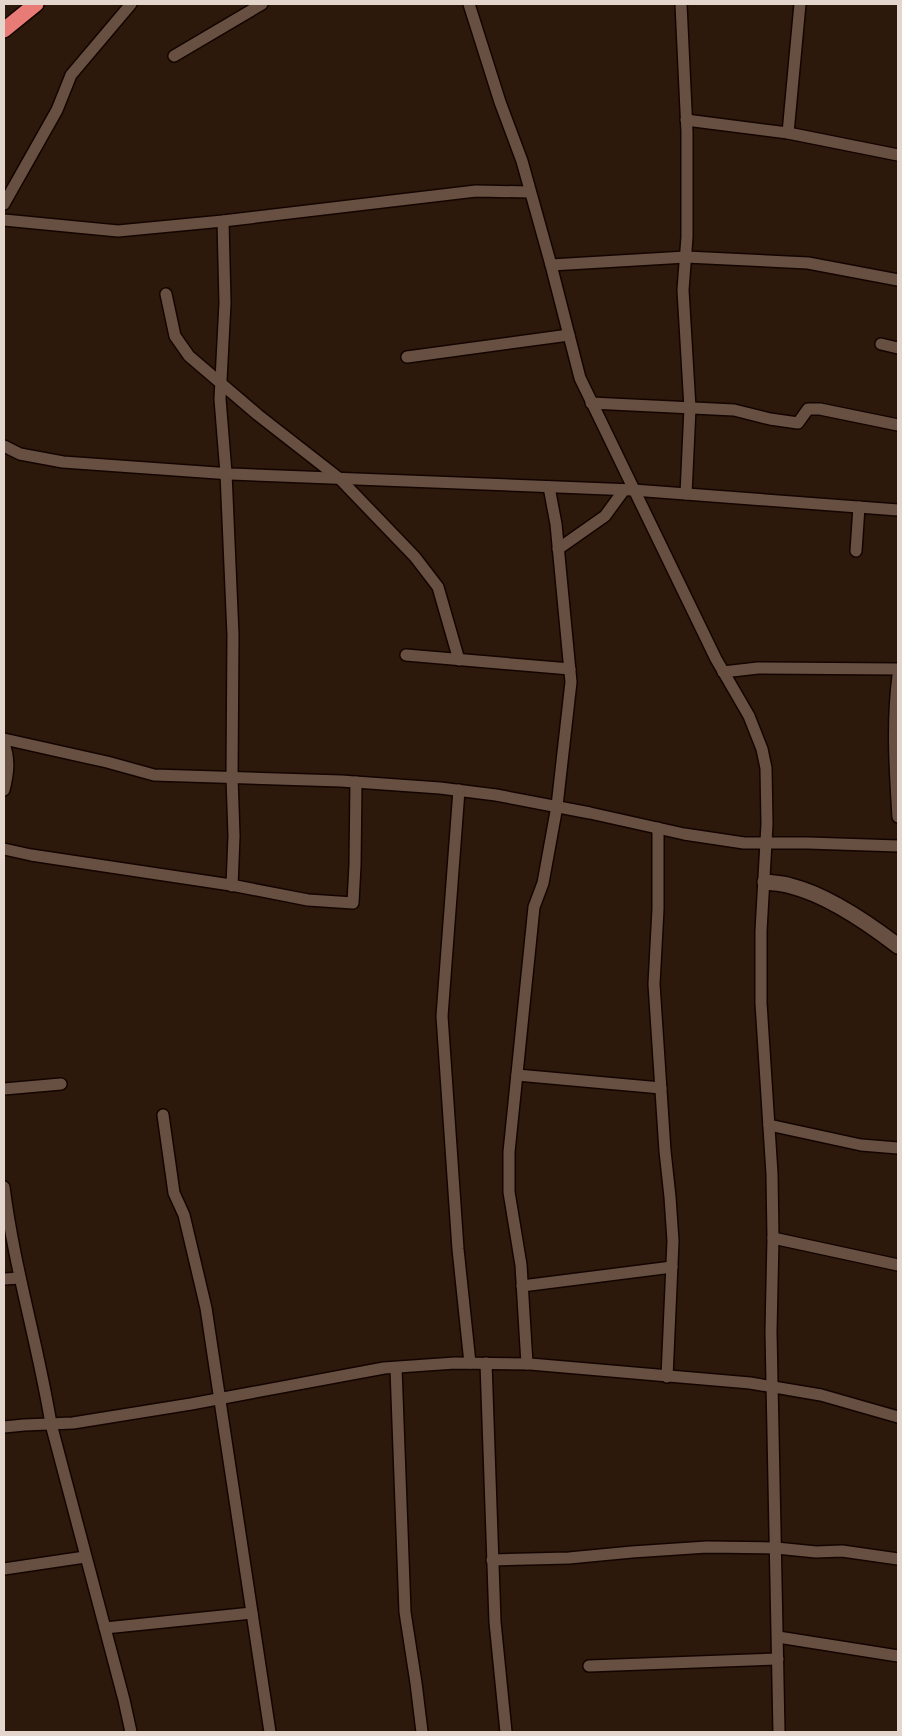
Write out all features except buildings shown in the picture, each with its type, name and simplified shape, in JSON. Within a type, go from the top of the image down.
[{"type":"highway","points":[[4,30],[36,4]]},
{"type":"street","points":[[4,204],[57,110],[71,75],[131,4]]},
{"type":"street","points":[[174,56],[262,4]]},
{"type":"street","points":[[469,4],[494,83],[522,161],[580,378],[628,490],[723,672],[749,716],[762,750],[766,768],[766,844],[761,931],[761,1003],[774,1238],[771,1332],[779,1732]]},
{"type":"street","points":[[681,4],[686,120],[686,257],[683,290],[690,408],[686,494]]},
{"type":"street","points":[[788,133],[800,4]]},
{"type":"street","points":[[686,120],[788,133],[898,155]]},
{"type":"street","points":[[4,220],[118,231],[223,221],[476,191],[530,192]]},
{"type":"street","points":[[223,221],[225,303],[220,399],[226,473],[233,635],[232,777],[234,836],[232,886]]},
{"type":"street","points":[[551,265],[686,257],[808,263],[898,280]]},
{"type":"street","points":[[166,294],[175,336],[189,356],[258,415],[340,479],[415,557],[438,587],[459,660]]},
{"type":"street","points":[[407,358],[569,335]]},
{"type":"street","points":[[881,344],[898,348]]},
{"type":"street","points":[[591,403],[734,410],[770,419],[798,423],[808,410],[820,409],[898,425]]},
{"type":"street","points":[[4,446],[20,454],[64,462],[340,479],[628,490],[898,510]]},
{"type":"street","points":[[527,1364],[521,1265],[509,1192],[509,1152],[534,907],[543,883],[557,806],[571,682],[556,524],[549,487]]},
{"type":"street","points":[[558,549],[605,516],[628,490]]},
{"type":"street","points":[[856,551],[859,507]]},
{"type":"street","points":[[406,655],[570,669]]},
{"type":"street","points":[[723,672],[758,668],[898,669]]},
{"type":"street","points":[[898,676],[894,743],[898,817]]},
{"type":"street","points":[[4,739],[107,762],[154,775],[356,782],[459,790],[557,806],[684,834],[744,843],[898,846]]},
{"type":"street","points":[[4,744],[8,755],[8,772],[4,790]]},
{"type":"street","points":[[4,849],[308,900],[353,903],[356,782]]},
{"type":"street","points":[[459,790],[442,1016],[458,1249],[470,1363]]},
{"type":"street","points":[[658,828],[658,909],[654,984],[660,1088],[673,1242],[667,1377]]},
{"type":"street","points":[[765,882],[791,886],[816,895],[842,909],[898,946]]},
{"type":"street","points":[[517,1075],[660,1088]]},
{"type":"street","points":[[4,1088],[60,1084]]},
{"type":"street","points":[[163,1116],[174,1193],[184,1216],[206,1308],[270,1732]]},
{"type":"street","points":[[769,1125],[861,1145],[898,1148]]},
{"type":"street","points":[[4,1187],[9,1224],[46,1392],[51,1424],[131,1732]]},
{"type":"street","points":[[774,1238],[898,1265]]},
{"type":"street","points":[[522,1286],[672,1267]]},
{"type":"street","points":[[4,1279],[20,1278]]},
{"type":"street","points":[[4,1428],[24,1424],[73,1423],[322,1379],[396,1368],[455,1363],[527,1364],[750,1383],[821,1395],[898,1417]]},
{"type":"street","points":[[486,1364],[495,1622],[506,1732]]},
{"type":"street","points":[[396,1368],[405,1612],[422,1732]]},
{"type":"street","points":[[492,1560],[569,1558],[707,1547],[776,1548],[816,1552],[842,1550],[898,1559]]},
{"type":"street","points":[[4,1569],[86,1556]]},
{"type":"street","points":[[105,1628],[252,1613]]},
{"type":"street","points":[[778,1637],[898,1656]]},
{"type":"street","points":[[590,1666],[778,1659]]}]
